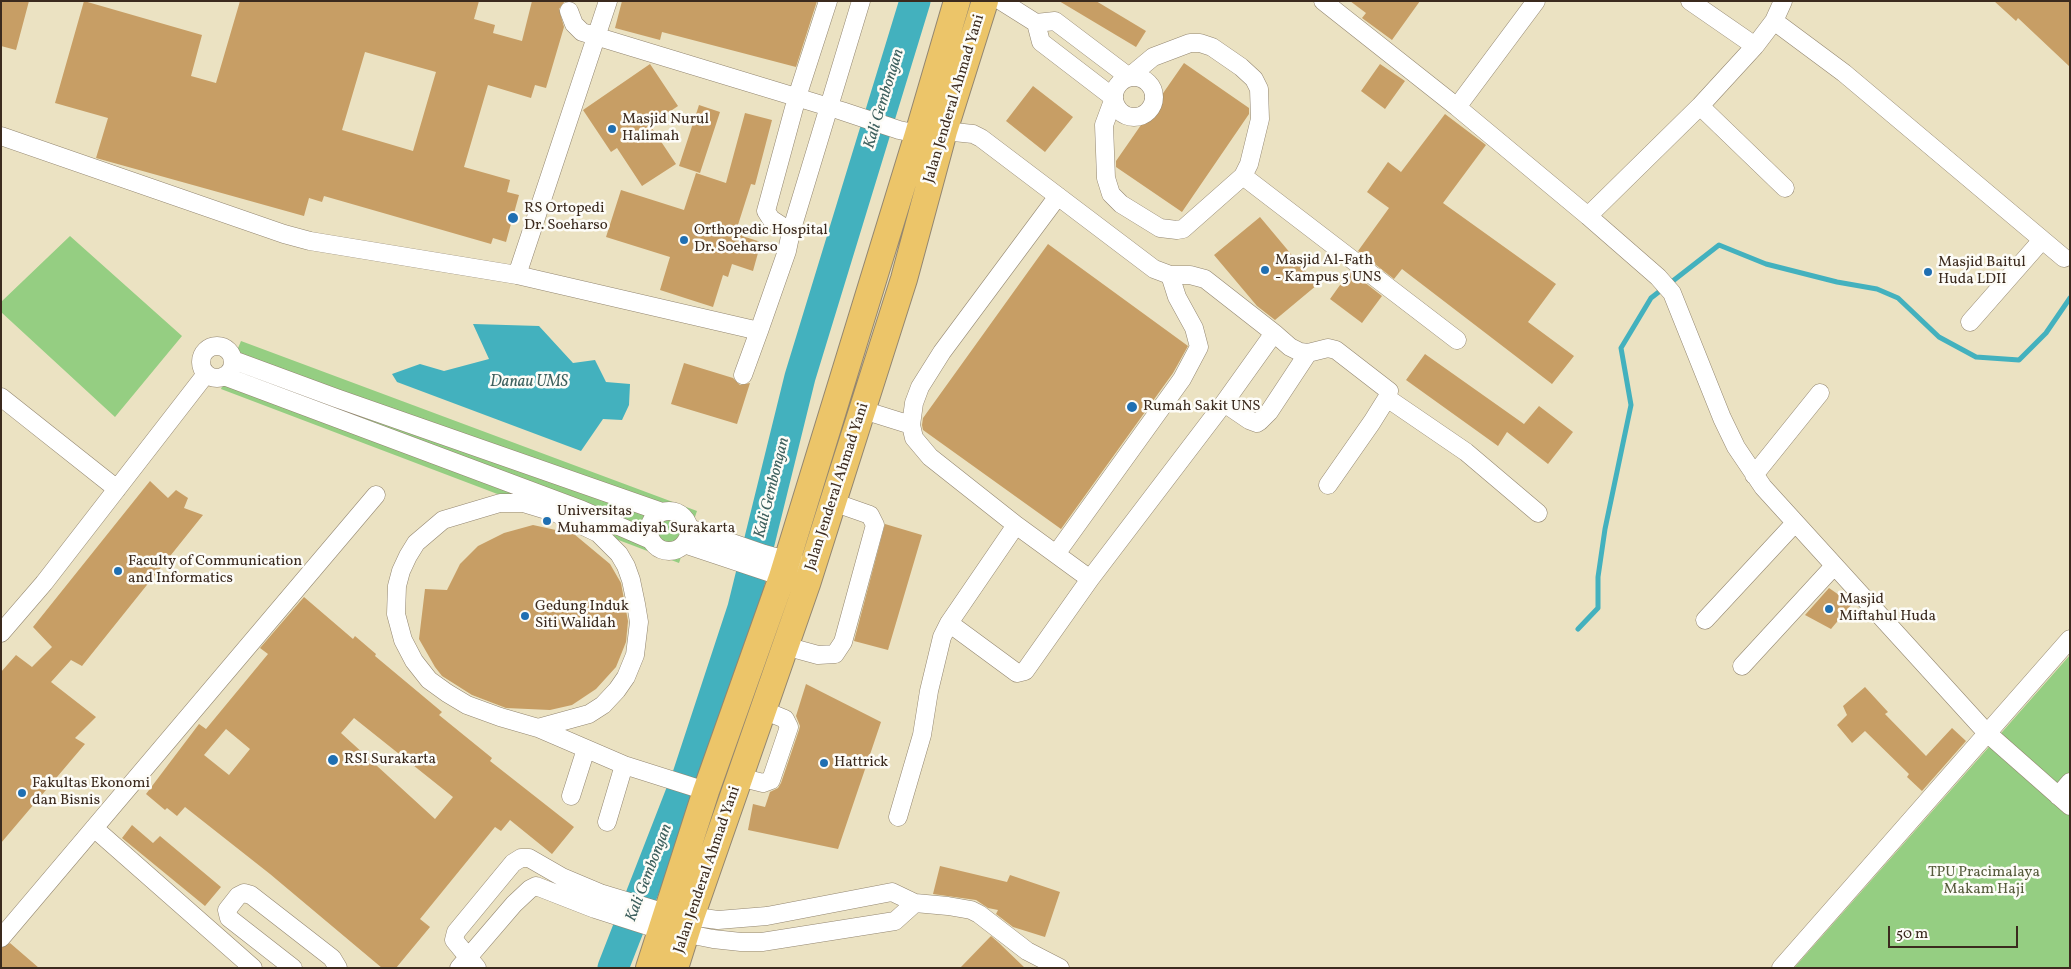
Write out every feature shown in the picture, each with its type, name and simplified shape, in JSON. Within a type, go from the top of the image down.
[{"type":"highway","name":"Jalan Jenderal Ahmad Yani","points":[[675,968],[676,923],[700,789],[772,565],[876,272],[908,132],[957,1]]},
{"type":"highway","name":"Jalan Jenderal Ahmad Yani","points":[[649,968],[676,923],[739,777],[810,575],[904,279],[944,131],[985,1]]},
{"type":"highway","points":[[876,272],[904,279]]},
{"type":"street","points":[[517,275],[608,1]]},
{"type":"street","points":[[791,232],[772,219],[766,211],[797,97],[828,1]]},
{"type":"street","points":[[743,375],[782,268],[791,232],[835,109],[861,1]]},
{"type":"street","points":[[1001,1],[1036,23],[1055,21],[1129,77],[1138,77],[1146,80],[1152,87],[1155,96],[1153,105],[1148,113],[1140,117],[1130,118],[1122,114],[1116,107],[1114,98],[1041,42],[1036,23]]},
{"type":"street","points":[[1323,1],[1457,107],[1588,216],[1658,278],[1672,293],[1722,418],[1736,447],[1754,475],[1795,523],[1986,732],[2064,801],[2070,782]]},
{"type":"street","points":[[1457,107],[1536,1]]},
{"type":"street","points":[[1690,1],[1755,46]]},
{"type":"street","points":[[1588,216],[1700,106],[1755,46],[1774,21],[1783,1]]},
{"type":"street","points":[[569,11],[578,28],[597,37],[908,132],[944,131],[973,134],[982,138],[1154,269],[1170,275],[1205,279],[1296,351],[1308,353],[1328,348],[1336,350],[1386,386],[1389,391],[1387,398],[1328,484]]},
{"type":"street","points":[[1774,21],[1844,74],[2064,258]]},
{"type":"street","points":[[1190,43],[1200,43],[1212,47],[1241,67],[1254,79],[1259,89],[1260,119],[1249,164],[1243,176],[1183,229],[1166,230],[1134,212],[1121,204],[1112,194],[1106,178],[1104,125],[1114,98],[1115,89],[1121,82],[1153,57],[1190,43]]},
{"type":"street","points":[[1700,106],[1785,188]]},
{"type":"street","points":[[1,136],[292,236],[333,245],[517,275],[759,331]]},
{"type":"street","points":[[1243,176],[1457,340]]},
{"type":"street","points":[[1058,196],[942,352],[920,386],[914,403],[911,425],[914,438],[930,457],[1016,525],[1090,579]]},
{"type":"street","points":[[1970,322],[2042,240]]},
{"type":"street","points":[[1056,554],[1182,379],[1199,347],[1194,328],[1177,297],[1170,275]]},
{"type":"street","points":[[948,623],[1017,673],[1022,673],[1028,668],[1090,579],[1274,333]]},
{"type":"street","points":[[233,360],[231,369],[224,376],[215,378],[206,374],[202,365],[206,351],[214,347],[224,348],[233,360],[662,512]]},
{"type":"street","points":[[1224,402],[1249,420],[1257,423],[1270,412],[1308,353]]},
{"type":"street","points":[[1,633],[44,584],[206,374]]},
{"type":"street","points":[[224,376],[580,516],[651,540]]},
{"type":"street","points":[[1754,475],[1820,393]]},
{"type":"street","points":[[1,396],[117,489]]},
{"type":"street","points":[[1387,398],[1466,452],[1538,513]]},
{"type":"street","points":[[862,410],[911,425]]},
{"type":"street","points":[[1,938],[376,495]]},
{"type":"street","points":[[785,646],[818,655],[835,654],[843,642],[875,525],[870,515],[833,502]]},
{"type":"street","points":[[538,728],[590,714],[603,705],[626,677],[636,648],[639,622],[631,580],[626,566],[619,554],[608,542],[580,516],[523,503],[500,503],[461,513],[443,520],[416,543],[401,570],[397,586],[396,614],[403,640],[414,661],[429,680],[467,705],[538,728],[624,765],[700,789]]},
{"type":"street","points":[[668,510],[684,517],[686,536],[674,550],[659,548],[649,535],[650,524],[662,512],[668,510]]},
{"type":"street","points":[[1705,620],[1795,523]]},
{"type":"street","points":[[898,817],[922,735],[938,649],[948,623],[1016,525]]},
{"type":"street","points":[[686,536],[772,565],[810,575]]},
{"type":"street","points":[[1742,666],[1834,566]]},
{"type":"street","points":[[1781,968],[2070,638]]},
{"type":"street","points":[[571,796],[586,749]]},
{"type":"street","points":[[607,822],[624,765]]},
{"type":"street","points":[[94,828],[253,968]]},
{"type":"street","points":[[597,901],[562,877],[528,858],[521,858],[512,863],[456,932],[454,940],[468,964],[514,904],[536,886],[597,901],[741,942],[762,942],[895,921],[915,903]]},
{"type":"street","points":[[676,923],[767,916],[892,892],[915,903],[948,906],[971,910],[980,914],[1027,951],[1060,968]]},
{"type":"street","points":[[293,968],[229,918],[227,910],[238,896],[244,893],[251,895],[332,958],[338,968]]},
{"type":"green space","points":[[70,236],[182,336],[115,417],[1,312],[1,302]]},
{"type":"green space","points":[[241,341],[697,511],[679,563],[221,389]]},
{"type":"green space","name":"TPU Pracimalaya Makam Haji","points":[[2070,655],[2070,968],[1794,968]]},
{"type":"water","name":"Danau UMS","points":[[473,324],[539,326],[573,363],[595,360],[606,382],[630,384],[629,405],[622,420],[603,419],[581,451],[397,382],[392,374],[420,364],[444,371],[489,359]]},
{"type":"building","points":[[1,1],[29,1],[16,50],[1,46]]},
{"type":"building","points":[[84,1],[202,35],[191,76],[216,83],[240,1],[479,1],[474,19],[495,25],[493,33],[522,41],[532,1],[565,1],[559,9],[564,27],[546,88],[535,85],[531,98],[488,85],[464,167],[510,180],[507,192],[519,195],[506,242],[493,238],[491,244],[324,196],[322,202],[309,198],[304,216],[96,158],[108,118],[55,103]],"holes":[[[365,52],[436,72],[413,151],[342,130]]]},
{"type":"building","points":[[622,1],[817,1],[796,67],[662,32],[660,40],[615,28]]},
{"type":"building","points":[[1059,1],[1096,1],[1146,31],[1136,47]]},
{"type":"building","points":[[1350,1],[1420,1],[1392,40],[1362,18],[1366,13]]},
{"type":"building","points":[[1994,1],[2070,1],[2070,67],[2018,18],[2016,21]]},
{"type":"building","points":[[1184,63],[1249,108],[1249,114],[1182,212],[1116,167],[1116,161]]},
{"type":"building","points":[[650,64],[678,106],[650,125],[676,164],[642,186],[617,148],[611,152],[583,110]]},
{"type":"building","points":[[1380,64],[1405,81],[1385,109],[1361,91]]},
{"type":"building","points":[[1033,86],[1073,117],[1045,152],[1006,121]]},
{"type":"building","points":[[699,105],[720,112],[700,173],[679,166]]},
{"type":"building","name":"Orthopedic Hospital Dr. Soeharso","points":[[745,113],[772,120],[755,185],[751,184],[737,228],[744,230],[742,236],[761,242],[753,271],[732,264],[728,277],[723,275],[713,307],[660,290],[670,257],[606,237],[621,190],[684,210],[696,173],[726,183]]},
{"type":"building","points":[[1445,114],[1486,145],[1443,203],[1556,284],[1528,322],[1574,356],[1552,384],[1402,269],[1394,279],[1358,251],[1389,208],[1367,192],[1388,162],[1401,172]]},
{"type":"building","name":"Masjid Al-Fath - Kampus 5 UNS","points":[[1260,217],[1317,285],[1275,320],[1257,306],[1214,255]]},
{"type":"building","points":[[1048,244],[1188,346],[1173,373],[1061,529],[923,430],[922,425],[923,418]]},
{"type":"building","points":[[1350,271],[1382,296],[1362,323],[1330,299]]},
{"type":"building","points":[[1425,354],[1524,424],[1539,406],[1573,432],[1548,464],[1507,432],[1498,446],[1406,380]]},
{"type":"building","points":[[684,363],[733,378],[740,385],[750,383],[737,424],[671,404]]},
{"type":"building","points":[[150,481],[168,498],[176,490],[188,498],[184,508],[203,515],[82,666],[71,660],[51,682],[96,717],[75,738],[85,744],[1,843],[1,672],[16,655],[32,667],[52,647],[33,627]]},
{"type":"building","points":[[885,524],[922,535],[888,650],[854,641]]},
{"type":"building","name":"Gedung Induk Siti Walidah","points":[[533,525],[574,534],[610,564],[621,583],[628,621],[626,642],[616,667],[596,689],[572,705],[550,710],[506,708],[472,695],[442,676],[419,639],[425,589],[447,590],[460,564],[478,546],[504,533]]},
{"type":"building","name":"Masjid Miftahul Huda","points":[[1829,588],[1852,604],[1831,629],[1805,615]]},
{"type":"building","points":[[304,597],[353,639],[355,636],[376,654],[375,656],[442,712],[439,715],[492,758],[490,761],[574,827],[552,854],[510,820],[501,831],[495,827],[420,919],[430,927],[396,968],[382,968],[270,874],[185,807],[177,816],[167,808],[165,810],[146,794],[199,724],[206,729],[268,654],[260,648]],"holes":[[[354,718],[453,797],[435,819],[341,733]],[[226,729],[250,749],[229,775],[204,755]]]},
{"type":"building","name":"Hattrick","points":[[806,684],[881,722],[838,849],[748,830],[753,804],[765,807],[770,792],[778,788],[781,783],[799,730],[800,726],[796,716]]},
{"type":"building","points":[[1865,687],[1888,712],[1885,714],[1926,756],[1952,728],[1966,741],[1922,791],[1907,777],[1909,774],[1865,731],[1852,743],[1837,725],[1847,715],[1843,706]]},
{"type":"building","points":[[132,825],[153,843],[160,836],[221,887],[205,906],[122,838]]},
{"type":"building","points":[[940,866],[1007,882],[1010,875],[1060,892],[1045,937],[1013,927],[996,914],[998,910],[988,908],[976,900],[933,894]]},
{"type":"building","points":[[991,936],[999,943],[1025,968],[960,968]]},
{"type":"building","points":[[10,943],[39,968],[1,968],[1,948]]},
{"type":"waterway","name":"Kali Gembongan","points":[[613,968],[687,778],[743,608],[800,377],[915,1]]},
{"type":"waterway","points":[[1578,629],[1598,608],[1598,577],[1605,529],[1631,405],[1621,348],[1651,298],[1719,245],[1766,264],[1837,282],[1877,289],[1898,298],[1939,337],[1976,357],[2019,360],[2046,333],[2070,298]]},
{"type":"place","name":"Masjid Nurul Halimah","points":[[612,129]]},
{"type":"place","name":"RS Ortopedi Dr. Soeharso","points":[[513,218]]},
{"type":"place","name":"Orthopedic Hospital Dr. Soeharso","points":[[684,240]]},
{"type":"place","name":"Masjid Al-Fath - Kampus 5 UNS","points":[[1265,270]]},
{"type":"place","name":"Masjid Baitul Huda LDII","points":[[1928,272]]},
{"type":"place","name":"Rumah Sakit UNS","points":[[1132,407]]},
{"type":"place","name":"Universitas Muhammadiyah Surakarta","points":[[547,521]]},
{"type":"place","name":"Faculty of Communication and Informatics","points":[[118,571]]},
{"type":"place","name":"Masjid Miftahul Huda","points":[[1829,609]]},
{"type":"place","name":"Gedung Induk Siti Walidah","points":[[525,616]]},
{"type":"place","name":"RSI Surakarta","points":[[333,760]]},
{"type":"place","name":"Hattrick","points":[[824,763]]},
{"type":"place","name":"Fakultas Ekonomi dan Bisnis","points":[[22,793]]}]
